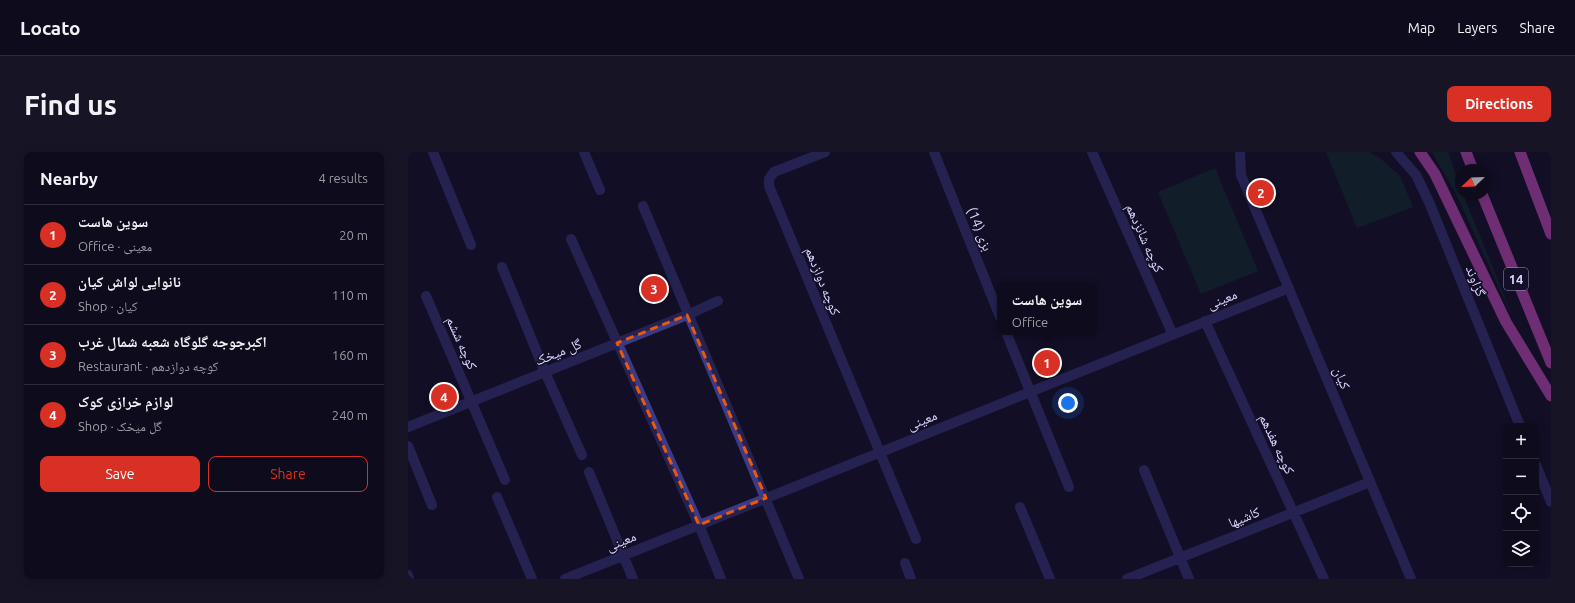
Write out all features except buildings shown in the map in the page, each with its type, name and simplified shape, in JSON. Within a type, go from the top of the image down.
[{"type":"highway","points":[[1420,152],[1435,174],[1506,322],[1551,396]]},
{"type":"highway","points":[[1466,152],[1471,164]]},
{"type":"highway","points":[[1520,152],[1551,234]]},
{"type":"highway","name":"14","points":[[1484,200],[1551,363]]},
{"type":"street","points":[[433,152],[471,245]]},
{"type":"street","points":[[584,152],[600,190]]},
{"type":"street","name":"کوچه دوازدهم","points":[[825,152],[800,157],[774,172],[769,178],[769,186],[878,453],[916,539]]},
{"type":"street","name":"بزی (14)","points":[[934,152],[997,310]]},
{"type":"street","name":"کوچه شانزدهم","points":[[1092,152],[1173,334]]},
{"type":"street","name":"کیان","points":[[1240,152],[1241,175],[1246,188],[1411,579]]},
{"type":"street","name":"گزاوند","points":[[1396,152],[1416,175],[1429,202],[1519,423]]},
{"type":"street","points":[[643,206],[687,315],[730,412],[799,579]]},
{"type":"street","points":[[571,239],[699,525],[721,579]]},
{"type":"street","points":[[502,267],[545,372],[582,455]]},
{"type":"street","name":"معینی","points":[[565,579],[1289,288]]},
{"type":"street","name":"کوچه ششم","points":[[426,296],[505,480]]},
{"type":"street","name":"گل میخک","points":[[408,427],[687,315],[718,301]]},
{"type":"street","name":"کوچه هفدهم","points":[[1205,322],[1324,579]]},
{"type":"street","points":[[1007,335],[1069,487]]},
{"type":"street","points":[[408,446],[432,505]]},
{"type":"street","points":[[1144,470],[1190,579]]},
{"type":"street","points":[[589,472],[622,556],[633,579]]},
{"type":"street","points":[[1539,472],[1551,502]]},
{"type":"street","name":"کاشیها","points":[[1127,579],[1370,482]]},
{"type":"street","points":[[497,497],[532,579]]},
{"type":"street","points":[[1020,507],[1050,579]]},
{"type":"street","points":[[905,563],[911,579]]},
{"type":"street","points":[[408,575],[410,579]]},
{"type":"highlighted area","points":[[687,315],[766,498],[699,525],[617,343]]},
{"type":"green space","points":[[1326,152],[1369,152],[1381,159],[1400,176],[1413,207],[1357,228]]},
{"type":"green space","points":[[1432,152],[1448,152],[1455,172],[1455,192]]},
{"type":"green space","points":[[1215,168],[1258,271],[1201,294],[1158,192]]},
{"type":"green space","points":[[1459,200],[1465,200],[1513,318]]},
{"type":"place","name":"نانوایی لواش کیان","points":[[1261,193]]},
{"type":"place","name":"اکبرجوجه گلوگاه شعبه شمال غرب","points":[[654,289]]},
{"type":"place","name":"سوین هاست","points":[[1047,363]]},
{"type":"place","name":"لوازم خرازی کوک","points":[[444,397]]}]
